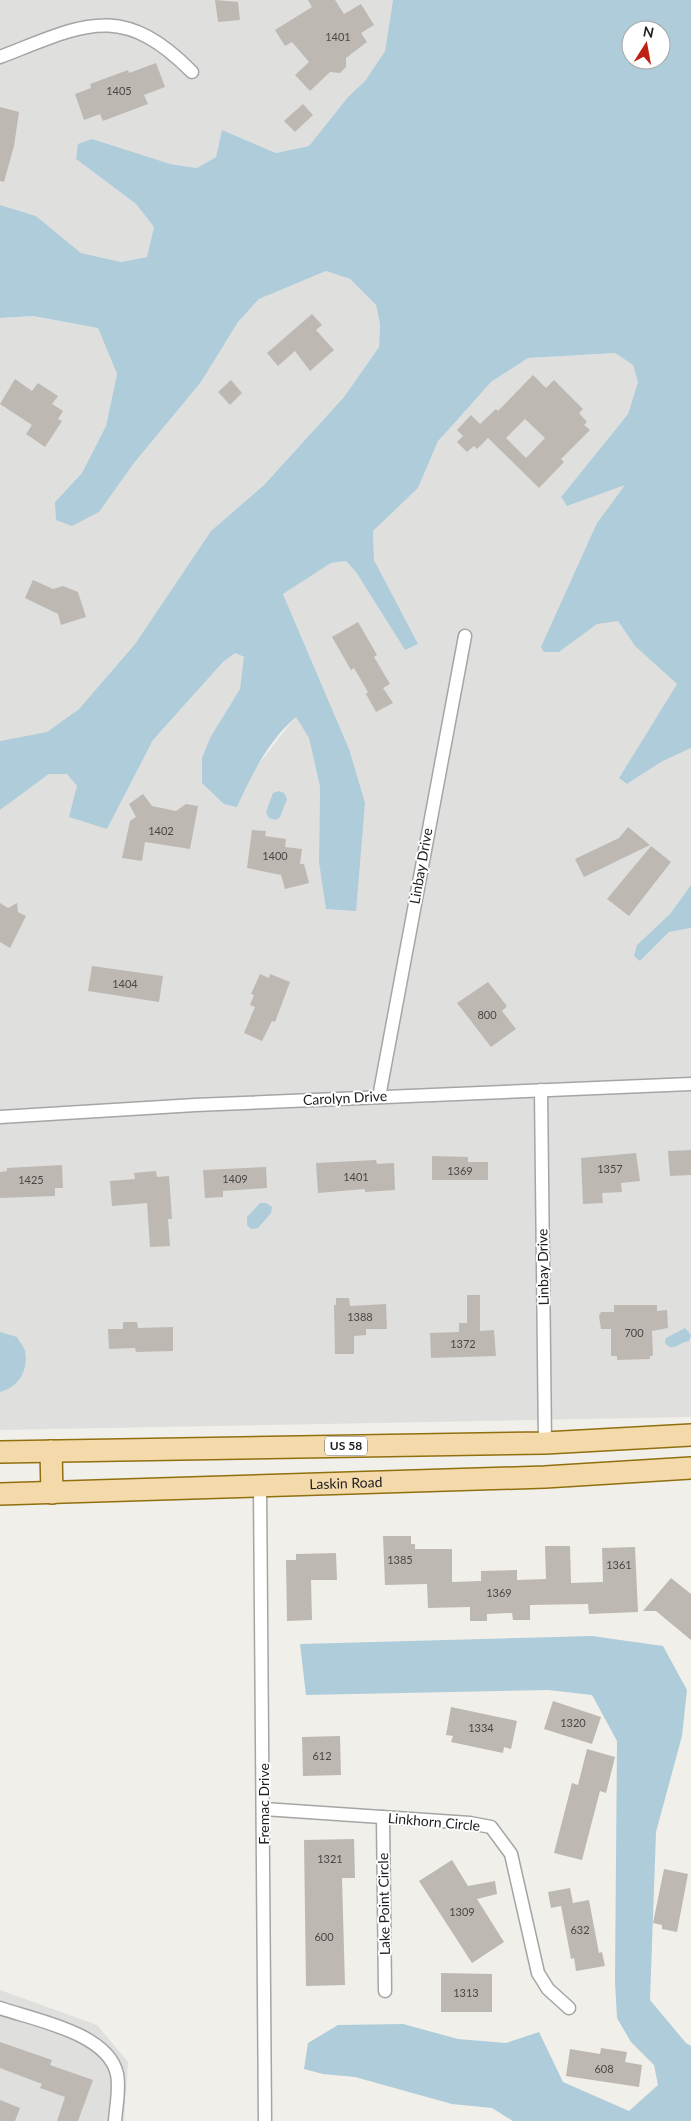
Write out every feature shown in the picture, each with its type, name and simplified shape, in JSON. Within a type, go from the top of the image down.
[{"type":"main road","name":"US 58","points":[[0,1452],[545,1443],[691,1435]]},
{"type":"main road","points":[[51,1451],[52,1493]]},
{"type":"main road","name":"Laskin Road","points":[[0,1494],[545,1477],[691,1468]]},
{"type":"street","points":[[0,57],[80,27],[98,24],[118,25],[136,29],[154,39],[175,54],[192,72]]},
{"type":"street","name":"Linbay Drive","points":[[380,1096],[465,636]]},
{"type":"street","name":"Carolyn Drive","points":[[0,1117],[380,1096],[691,1084]]},
{"type":"street","name":"Linbay Drive","points":[[541,1090],[545,1443]]},
{"type":"street","name":"Fremac Drive","points":[[260,1486],[265,2121]]},
{"type":"street","name":"Linkhorn Circle","points":[[264,1809],[470,1823],[491,1827],[500,1836],[511,1854],[538,1973],[548,1989],[569,2008]]},
{"type":"street","name":"Lake Point Circle","points":[[383,1817],[385,1991]]},
{"type":"street","points":[[0,2008],[80,2036],[94,2042],[105,2051],[117,2074],[118,2088],[115,2121]]},
{"type":"shaded area","points":[[0,0],[393,0],[385,51],[365,81],[348,97],[309,146],[276,153],[222,130],[216,157],[197,168],[170,164],[76,159],[136,204],[154,227],[147,257],[121,262],[81,253],[36,216],[0,205]]},
{"type":"shaded area","points":[[326,271],[350,279],[376,305],[380,324],[379,347],[344,397],[264,485],[211,531],[135,644],[79,709],[47,732],[0,741],[0,318],[33,316],[98,328],[117,374],[106,426],[82,473],[55,502],[99,511],[134,463],[201,382],[238,322],[259,299]]},
{"type":"shaded area","points":[[615,353],[633,365],[638,382],[628,414],[561,497],[567,506],[626,484],[597,523],[559,652],[597,623],[618,621],[635,646],[677,684],[619,778],[627,784],[661,762],[691,748],[691,885],[670,914],[637,945],[640,961],[669,932],[691,928],[691,1417],[0,1430],[0,810],[49,774],[68,774],[107,829],[153,740],[223,662],[235,653],[245,658],[240,689],[211,736],[237,807],[251,774],[296,716],[309,738],[320,787],[319,862],[349,749],[283,594],[331,563],[346,561],[356,572],[405,650],[417,644],[374,560],[373,531],[418,488],[438,441],[491,382],[528,358]]},
{"type":"shaded area","points":[[0,1990],[97,2025],[128,2062],[124,2121],[0,2121]]},
{"type":"water","points":[[393,0],[691,0],[691,748],[661,762],[627,784],[619,778],[677,684],[635,646],[618,621],[597,624],[559,652],[544,652],[541,647],[597,523],[625,485],[567,506],[561,497],[628,414],[638,382],[633,365],[615,353],[528,358],[491,382],[438,441],[418,488],[373,531],[374,560],[418,644],[405,650],[356,572],[346,561],[331,563],[283,594],[349,749],[365,803],[356,911],[326,909],[319,862],[320,787],[309,738],[296,717],[269,747],[248,783],[237,807],[224,804],[202,783],[202,758],[211,736],[240,689],[244,657],[235,653],[223,662],[153,740],[107,829],[69,817],[77,786],[67,774],[49,774],[0,810],[0,741],[47,732],[79,709],[135,644],[211,531],[264,485],[344,397],[379,347],[380,324],[376,305],[350,279],[326,271],[259,299],[238,322],[201,382],[134,463],[99,512],[72,526],[56,520],[55,502],[82,473],[106,426],[117,374],[98,328],[33,316],[0,318],[0,205],[36,216],[81,253],[121,262],[147,257],[154,227],[136,204],[76,159],[78,144],[92,139],[170,164],[197,168],[216,157],[222,130],[276,153],[309,146],[348,97],[365,81],[385,51]]},
{"type":"water","points":[[279,791],[284,793],[287,799],[280,817],[276,820],[269,818],[266,812],[273,793]]},
{"type":"water","points":[[691,885],[691,928],[669,932],[640,961],[634,956],[637,945],[670,914]]},
{"type":"water","points":[[260,1203],[266,1203],[272,1207],[271,1213],[258,1228],[251,1229],[247,1225],[247,1217]]},
{"type":"water","points":[[685,1328],[691,1335],[689,1341],[673,1347],[665,1343],[666,1338]]},
{"type":"water","points":[[0,1332],[17,1337],[24,1349],[26,1358],[21,1377],[12,1387],[0,1392]]},
{"type":"water","points":[[592,1636],[663,1646],[687,1690],[682,1736],[656,1832],[650,2000],[686,2043],[691,2046],[691,2121],[513,2121],[492,2108],[452,2104],[355,2077],[323,2074],[304,2069],[308,2043],[338,2025],[403,2024],[458,2039],[506,2043],[539,2032],[563,2082],[629,2111],[658,2085],[654,2065],[631,2042],[617,2018],[615,1982],[617,1741],[592,1695],[548,1690],[306,1695],[300,1644]]},
{"type":"building","points":[[215,0],[238,2],[240,20],[218,22]]},
{"type":"building","points":[[308,0],[335,0],[344,14],[361,4],[374,25],[361,33],[367,42],[346,58],[346,67],[340,73],[330,72],[310,91],[295,75],[309,62],[292,42],[285,46],[275,30],[312,7]]},
{"type":"building","points":[[156,63],[165,87],[144,95],[148,104],[103,121],[100,114],[84,120],[75,94],[91,88],[90,84],[128,70],[129,73]]},
{"type":"building","points":[[303,104],[313,115],[295,132],[284,121]]},
{"type":"building","points":[[0,107],[19,112],[14,146],[4,182],[0,181]]},
{"type":"building","points":[[312,314],[322,325],[316,330],[334,350],[310,371],[295,351],[278,366],[267,353]]},
{"type":"building","points":[[533,375],[546,388],[554,380],[583,409],[579,413],[587,422],[584,425],[590,430],[561,459],[564,462],[539,488],[488,438],[477,449],[474,446],[467,452],[457,442],[463,436],[457,430],[471,415],[480,424],[496,409],[498,411]],"holes":[[[525,419],[545,438],[526,458],[506,438]]]},
{"type":"building","points":[[15,379],[32,391],[38,383],[58,396],[52,404],[63,411],[58,419],[62,421],[45,447],[26,434],[32,425],[0,404]]},
{"type":"building","points":[[231,380],[242,393],[230,405],[218,392]]},
{"type":"building","points":[[33,580],[53,589],[63,586],[78,592],[86,617],[61,625],[58,614],[25,598]]},
{"type":"building","points":[[358,622],[377,655],[374,657],[390,684],[383,688],[393,703],[376,712],[366,694],[368,692],[354,668],[351,670],[332,637]]},
{"type":"building","points":[[143,794],[152,806],[176,811],[186,804],[198,806],[190,849],[145,842],[142,861],[122,858],[130,821],[136,817],[129,804]]},
{"type":"building","points":[[628,827],[650,845],[584,877],[575,859],[619,838]]},
{"type":"building","points":[[252,830],[266,831],[265,836],[286,839],[285,847],[302,849],[300,864],[304,864],[309,883],[285,889],[281,875],[247,868]]},
{"type":"building","points":[[651,846],[671,862],[629,916],[607,899]]},
{"type":"building","points":[[0,903],[8,908],[17,903],[18,912],[26,916],[10,948],[0,942]]},
{"type":"building","points":[[92,966],[163,976],[159,1002],[88,991]]},
{"type":"building","points":[[260,974],[269,978],[270,974],[290,982],[275,1022],[272,1021],[262,1041],[244,1033],[255,1007],[250,1005],[254,995],[251,994]]},
{"type":"building","points":[[488,982],[507,1006],[502,1011],[516,1029],[491,1047],[457,1003]]},
{"type":"building","points":[[691,1150],[691,1175],[670,1176],[668,1151]]},
{"type":"building","points":[[636,1153],[640,1181],[621,1183],[622,1192],[602,1193],[603,1203],[583,1204],[581,1158]]},
{"type":"building","points":[[432,1156],[468,1157],[468,1162],[488,1162],[488,1180],[432,1180]]},
{"type":"building","points":[[376,1160],[377,1164],[394,1163],[395,1190],[365,1192],[365,1189],[318,1193],[316,1163]]},
{"type":"building","points":[[62,1165],[63,1188],[55,1188],[55,1196],[0,1198],[0,1172],[7,1171],[7,1168]]},
{"type":"building","points":[[266,1167],[267,1188],[223,1191],[223,1197],[205,1198],[203,1170]]},
{"type":"building","points":[[156,1171],[157,1177],[169,1176],[172,1219],[168,1219],[170,1246],[150,1247],[147,1203],[112,1206],[110,1181],[135,1179],[134,1173]]},
{"type":"building","points":[[467,1295],[480,1295],[480,1331],[494,1330],[496,1356],[431,1358],[430,1333],[459,1332],[459,1323],[467,1323]]},
{"type":"building","points":[[336,1298],[349,1298],[350,1306],[386,1304],[387,1329],[366,1329],[366,1335],[354,1336],[354,1354],[335,1354],[334,1305],[336,1305]]},
{"type":"building","points":[[614,1305],[657,1305],[657,1311],[667,1310],[668,1328],[652,1331],[653,1356],[650,1356],[650,1359],[617,1360],[617,1356],[611,1356],[611,1329],[601,1329],[599,1316],[601,1312],[614,1312]]},
{"type":"building","points":[[123,1322],[137,1322],[138,1328],[173,1327],[173,1351],[136,1352],[135,1348],[109,1349],[108,1329],[123,1329]]},
{"type":"building","points":[[383,1536],[411,1536],[411,1544],[415,1544],[415,1549],[452,1549],[452,1582],[481,1581],[481,1571],[517,1570],[517,1580],[546,1579],[545,1546],[570,1546],[571,1583],[603,1582],[602,1548],[635,1547],[638,1612],[589,1614],[588,1604],[530,1605],[530,1620],[513,1620],[512,1613],[487,1614],[487,1621],[470,1621],[470,1607],[428,1608],[427,1584],[385,1585]]},
{"type":"building","points":[[336,1553],[337,1580],[311,1580],[312,1620],[287,1621],[286,1560],[296,1560],[296,1554]]},
{"type":"building","points":[[671,1578],[691,1594],[691,1640],[656,1611],[643,1611]]},
{"type":"building","points":[[553,1701],[601,1717],[592,1744],[544,1729]]},
{"type":"building","points":[[451,1707],[517,1721],[511,1749],[504,1747],[503,1753],[451,1742],[453,1736],[446,1735]]},
{"type":"building","points":[[340,1736],[341,1775],[303,1776],[302,1737]]},
{"type":"building","points":[[587,1749],[615,1757],[606,1793],[600,1791],[582,1860],[554,1853],[572,1783],[578,1785]]},
{"type":"building","points":[[354,1839],[355,1878],[342,1878],[345,1985],[306,1986],[304,1840]]},
{"type":"building","points":[[452,1860],[468,1886],[495,1881],[497,1894],[477,1899],[504,1942],[472,1963],[419,1881]]},
{"type":"building","points":[[664,1869],[688,1874],[677,1932],[662,1929],[662,1925],[653,1923]]},
{"type":"building","points":[[570,1888],[573,1903],[589,1900],[599,1953],[602,1952],[605,1966],[576,1971],[574,1958],[571,1959],[561,1906],[551,1908],[548,1892]]},
{"type":"building","points":[[441,1973],[492,1974],[492,2012],[441,2012]]},
{"type":"building","points":[[0,2042],[52,2060],[50,2065],[93,2080],[78,2121],[57,2121],[65,2097],[40,2088],[42,2084],[0,2068]]},
{"type":"building","points":[[601,2048],[627,2052],[625,2062],[642,2065],[639,2087],[566,2076],[570,2049],[600,2054]]},
{"type":"building","points":[[0,2100],[20,2108],[15,2121],[0,2121]]}]
